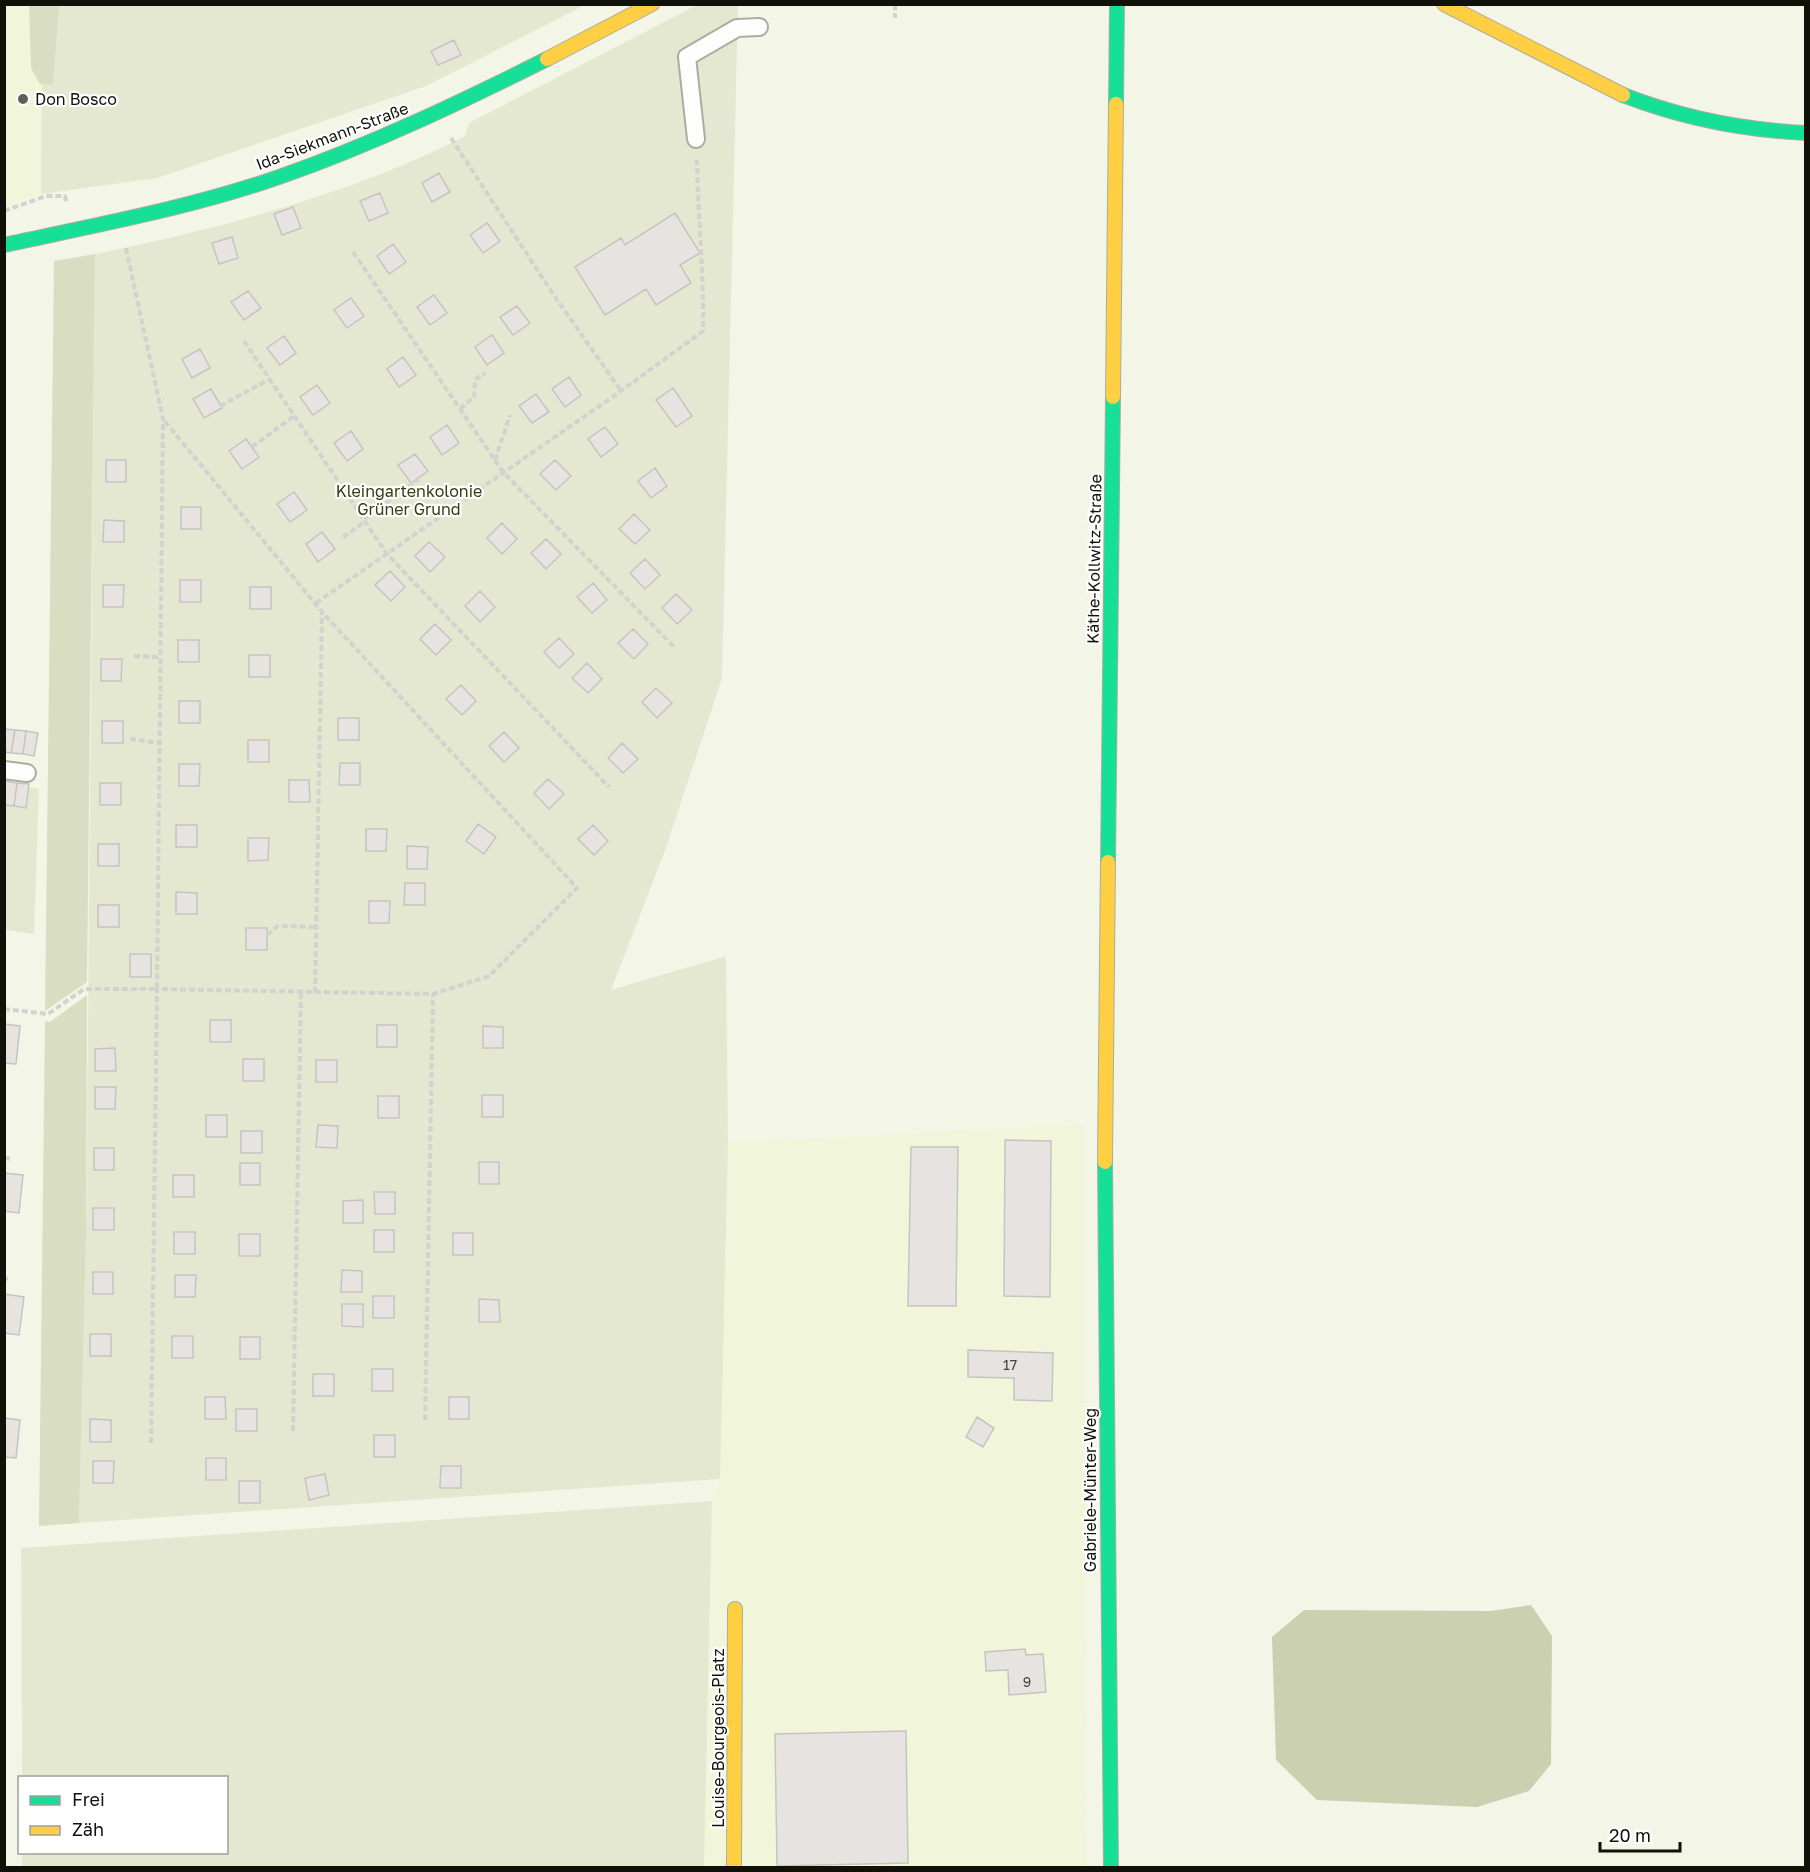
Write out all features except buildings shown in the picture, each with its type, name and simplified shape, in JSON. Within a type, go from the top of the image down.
[{"type":"street","name":"Ida-Siekmann-Straße","points":[[4,245],[222,194],[327,158],[437,114],[652,4]]},
{"type":"street","name":"Käthe-Kollwitz-Straße","points":[[1106,1113],[1117,4]]},
{"type":"street","points":[[1444,4],[1467,13],[1622,95],[1688,116],[1760,132],[1806,133]]},
{"type":"street","name":"Gabriele-Münter-Weg","points":[[1106,1113],[1111,1868]]},
{"type":"street","name":"Louise-Bourgeois-Platz","points":[[734,1868],[735,1609]]},
{"type":"lane","points":[[696,139],[687,57],[737,28],[759,27]]},
{"type":"lane","points":[[4,770],[27,773]]},
{"type":"path","points":[[895,4],[895,18]]},
{"type":"path","points":[[437,114],[553,294],[621,391]]},
{"type":"path","points":[[316,603],[621,391],[703,331],[704,276],[698,228],[696,139]]},
{"type":"path","points":[[125,239],[163,419],[152,1443]]},
{"type":"path","points":[[352,252],[503,472],[674,647]]},
{"type":"path","points":[[244,341],[387,554],[609,787]]},
{"type":"path","points":[[460,409],[474,396],[475,380],[485,373]]},
{"type":"path","points":[[220,406],[270,379]]},
{"type":"path","points":[[495,460],[510,415]]},
{"type":"path","points":[[252,447],[294,416]]},
{"type":"path","points":[[4,1009],[48,1014],[84,989],[433,994],[489,976],[577,888],[322,612],[163,419]]},
{"type":"path","points":[[343,537],[419,479]]},
{"type":"path","points":[[315,993],[322,612]]},
{"type":"path","points":[[134,656],[160,657]]},
{"type":"path","points":[[130,739],[159,743]]},
{"type":"path","points":[[267,935],[278,926],[316,927]]},
{"type":"path","points":[[293,1431],[301,991]]},
{"type":"path","points":[[425,1420],[433,994]]},
{"type":"path","points":[[4,1158],[12,1158]]},
{"type":"shaded area","name":"Don Bosco","points":[[4,5],[42,5],[41,194],[5,206]]},
{"type":"shaded area","points":[[29,5],[59,5],[53,85],[40,84],[31,68]]},
{"type":"shaded area","points":[[95,254],[87,982],[45,1011],[54,261]]},
{"type":"shaded area","points":[[87,995],[86,1237],[79,1523],[39,1526],[45,1021],[50,1022]]},
{"type":"shaded area","points":[[1085,1124],[1086,1867],[704,1868],[712,1501],[720,1479],[728,1143]]},
{"type":"shaded area","points":[[1531,1605],[1552,1636],[1551,1764],[1529,1791],[1477,1807],[1317,1800],[1276,1760],[1272,1637],[1304,1610],[1491,1611]]},
{"type":"green space","points":[[42,5],[585,5],[426,86],[157,178],[41,194]]},
{"type":"green space","name":"Kleingartenkolonie Grüner Grund","points":[[697,5],[738,5],[722,678],[666,848],[611,990],[726,956],[728,1143],[720,1479],[79,1523],[86,1237],[95,254],[236,221],[378,175],[465,136],[469,123]]},
{"type":"green space","points":[[28,787],[39,789],[34,934],[5,930],[5,805],[26,808]]},
{"type":"green space","points":[[712,1501],[704,1867],[22,1867],[22,1854],[228,1854],[228,1776],[22,1776],[21,1548]]},
{"type":"traffic: fast","points":[[1116,104],[1117,4]]},
{"type":"traffic: fast","points":[[4,245],[177,207],[279,177],[414,122],[547,59]]},
{"type":"traffic: fast","points":[[1623,95],[1668,110],[1736,126],[1806,133]]},
{"type":"traffic: fast","points":[[1108,862],[1113,397]]},
{"type":"traffic: fast","points":[[1105,1162],[1111,1868]]},
{"type":"traffic: slow","points":[[547,59],[652,4]]},
{"type":"traffic: slow","points":[[1444,4],[1623,95]]},
{"type":"traffic: slow","points":[[1113,397],[1116,104]]},
{"type":"traffic: slow","points":[[1105,1162],[1108,862]]},
{"type":"traffic: slow","points":[[734,1868],[735,1609]]},
{"type":"place","name":"Don Bosco","points":[[23,99]]}]
